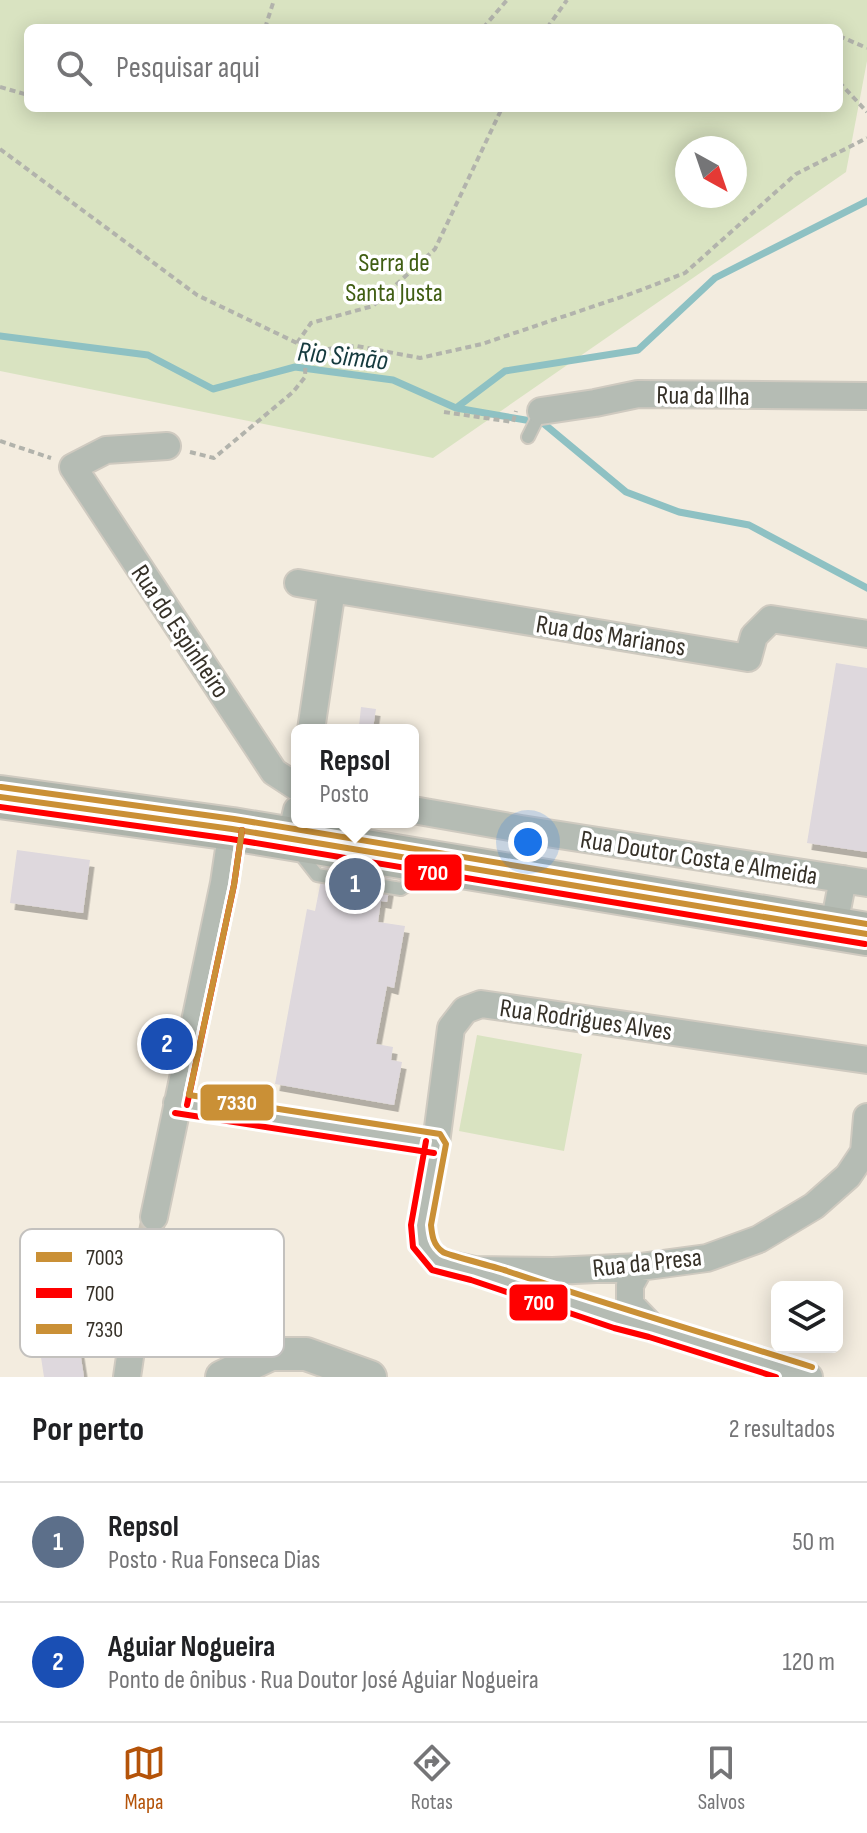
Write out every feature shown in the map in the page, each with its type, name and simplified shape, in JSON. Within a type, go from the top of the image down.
[{"type":"main road","points":[[0,797],[232,829],[291,825]]},
{"type":"main road","points":[[304,828],[438,865],[850,932]]},
{"type":"street","name":"Rua da Ilha","points":[[531,420],[638,394],[867,396]]},
{"type":"street","points":[[73,467],[106,450],[167,446]]},
{"type":"street","name":"Rua do Espinheiro","points":[[73,467],[274,772],[291,783]]},
{"type":"street","name":"Rua dos Marianos","points":[[298,583],[748,658],[754,636],[771,619],[867,634]]},
{"type":"street","points":[[312,724],[332,589]]},
{"type":"street","name":"Rua Doutor Costa e Almeida","points":[[419,811],[855,881],[850,932]]},
{"type":"street","points":[[154,1217],[224,883],[232,829]]},
{"type":"street","name":"Rua Rodrigues Alves","points":[[436,1143],[451,1028],[465,1010],[481,1004],[867,1060]]},
{"type":"street","points":[[177,1103],[436,1143]]},
{"type":"street","name":"Rua da Presa","points":[[436,1143],[421,1224],[422,1242],[438,1262],[474,1270],[553,1271],[640,1267],[707,1258],[759,1239],[814,1206],[848,1176],[866,1152],[867,1117]]},
{"type":"street","points":[[640,1267],[630,1285],[630,1304],[652,1327]]},
{"type":"street","points":[[474,1270],[617,1319],[652,1327],[809,1377]]},
{"type":"street","points":[[284,1354],[306,1354],[370,1377]]},
{"type":"street","points":[[127,1377],[130,1357]]},
{"type":"street","points":[[222,1377],[265,1357]]},
{"type":"path","points":[[268,24],[274,0]]},
{"type":"path","points":[[486,24],[507,0]]},
{"type":"path","points":[[550,24],[567,0]]},
{"type":"path","points":[[843,38],[867,48]]},
{"type":"path","points":[[843,86],[867,112]]},
{"type":"path","points":[[0,87],[24,94]]},
{"type":"path","points":[[297,343],[311,323],[373,306],[435,249],[500,112]]},
{"type":"path","points":[[0,149],[197,295],[297,343],[306,351],[357,346],[420,358],[482,344],[685,273],[796,174],[867,138]]},
{"type":"path","points":[[167,446],[214,458],[293,392],[305,377],[306,351]]},
{"type":"path","points":[[444,412],[513,422],[531,420]]},
{"type":"path","points":[[0,441],[73,467]]},
{"type":"green space","name":"Serra de Santa Justa","points":[[0,0],[867,0],[867,61],[846,172],[433,458],[0,371]]},
{"type":"green space","points":[[477,1035],[582,1054],[564,1151],[459,1131]]},
{"type":"building","points":[[836,663],[867,668],[867,852],[807,843]]},
{"type":"building","points":[[361,707],[376,709],[374,724],[359,724]]},
{"type":"building","points":[[17,850],[90,860],[83,913],[10,903]]},
{"type":"building","points":[[324,865],[391,878],[387,902],[381,901],[378,922],[405,926],[394,988],[387,986],[376,1044],[393,1047],[391,1060],[402,1062],[394,1105],[275,1084],[307,909],[315,911]]},
{"type":"building","points":[[41,1357],[81,1357],[84,1377],[44,1377]]},
{"type":"waterway","name":"Rio Simão","points":[[0,336],[148,355],[213,389],[295,367],[393,380],[456,408],[505,371],[638,350],[715,278],[867,201]]},
{"type":"waterway","points":[[456,408],[543,423],[626,492],[679,512],[749,525],[867,588]]},
{"type":"tunnel","points":[[152,1229],[154,1217]]},
{"type":"transit line","name":"7330","points":[[1,787],[234,819],[867,924]]},
{"type":"transit line","name":"7003","points":[[0,797],[232,829],[867,934]]},
{"type":"transit line","name":"700","points":[[0,807],[231,839],[865,944]]},
{"type":"transit line","name":"700","points":[[187,1105],[234,885],[242,830]]},
{"type":"transit line","name":"7330","points":[[242,830],[234,885],[189,1095],[440,1134],[446,1144],[431,1225],[435,1243],[443,1252],[812,1367]]},
{"type":"transit line","name":"700","points":[[175,1113],[434,1153]]},
{"type":"transit line","name":"700","points":[[426,1141],[411,1225],[413,1247],[432,1270],[776,1377]]},
{"type":"place","name":"Repsol","points":[[355,884]]},
{"type":"place","name":"Aguiar Nogueira","points":[[167,1044]]}]
